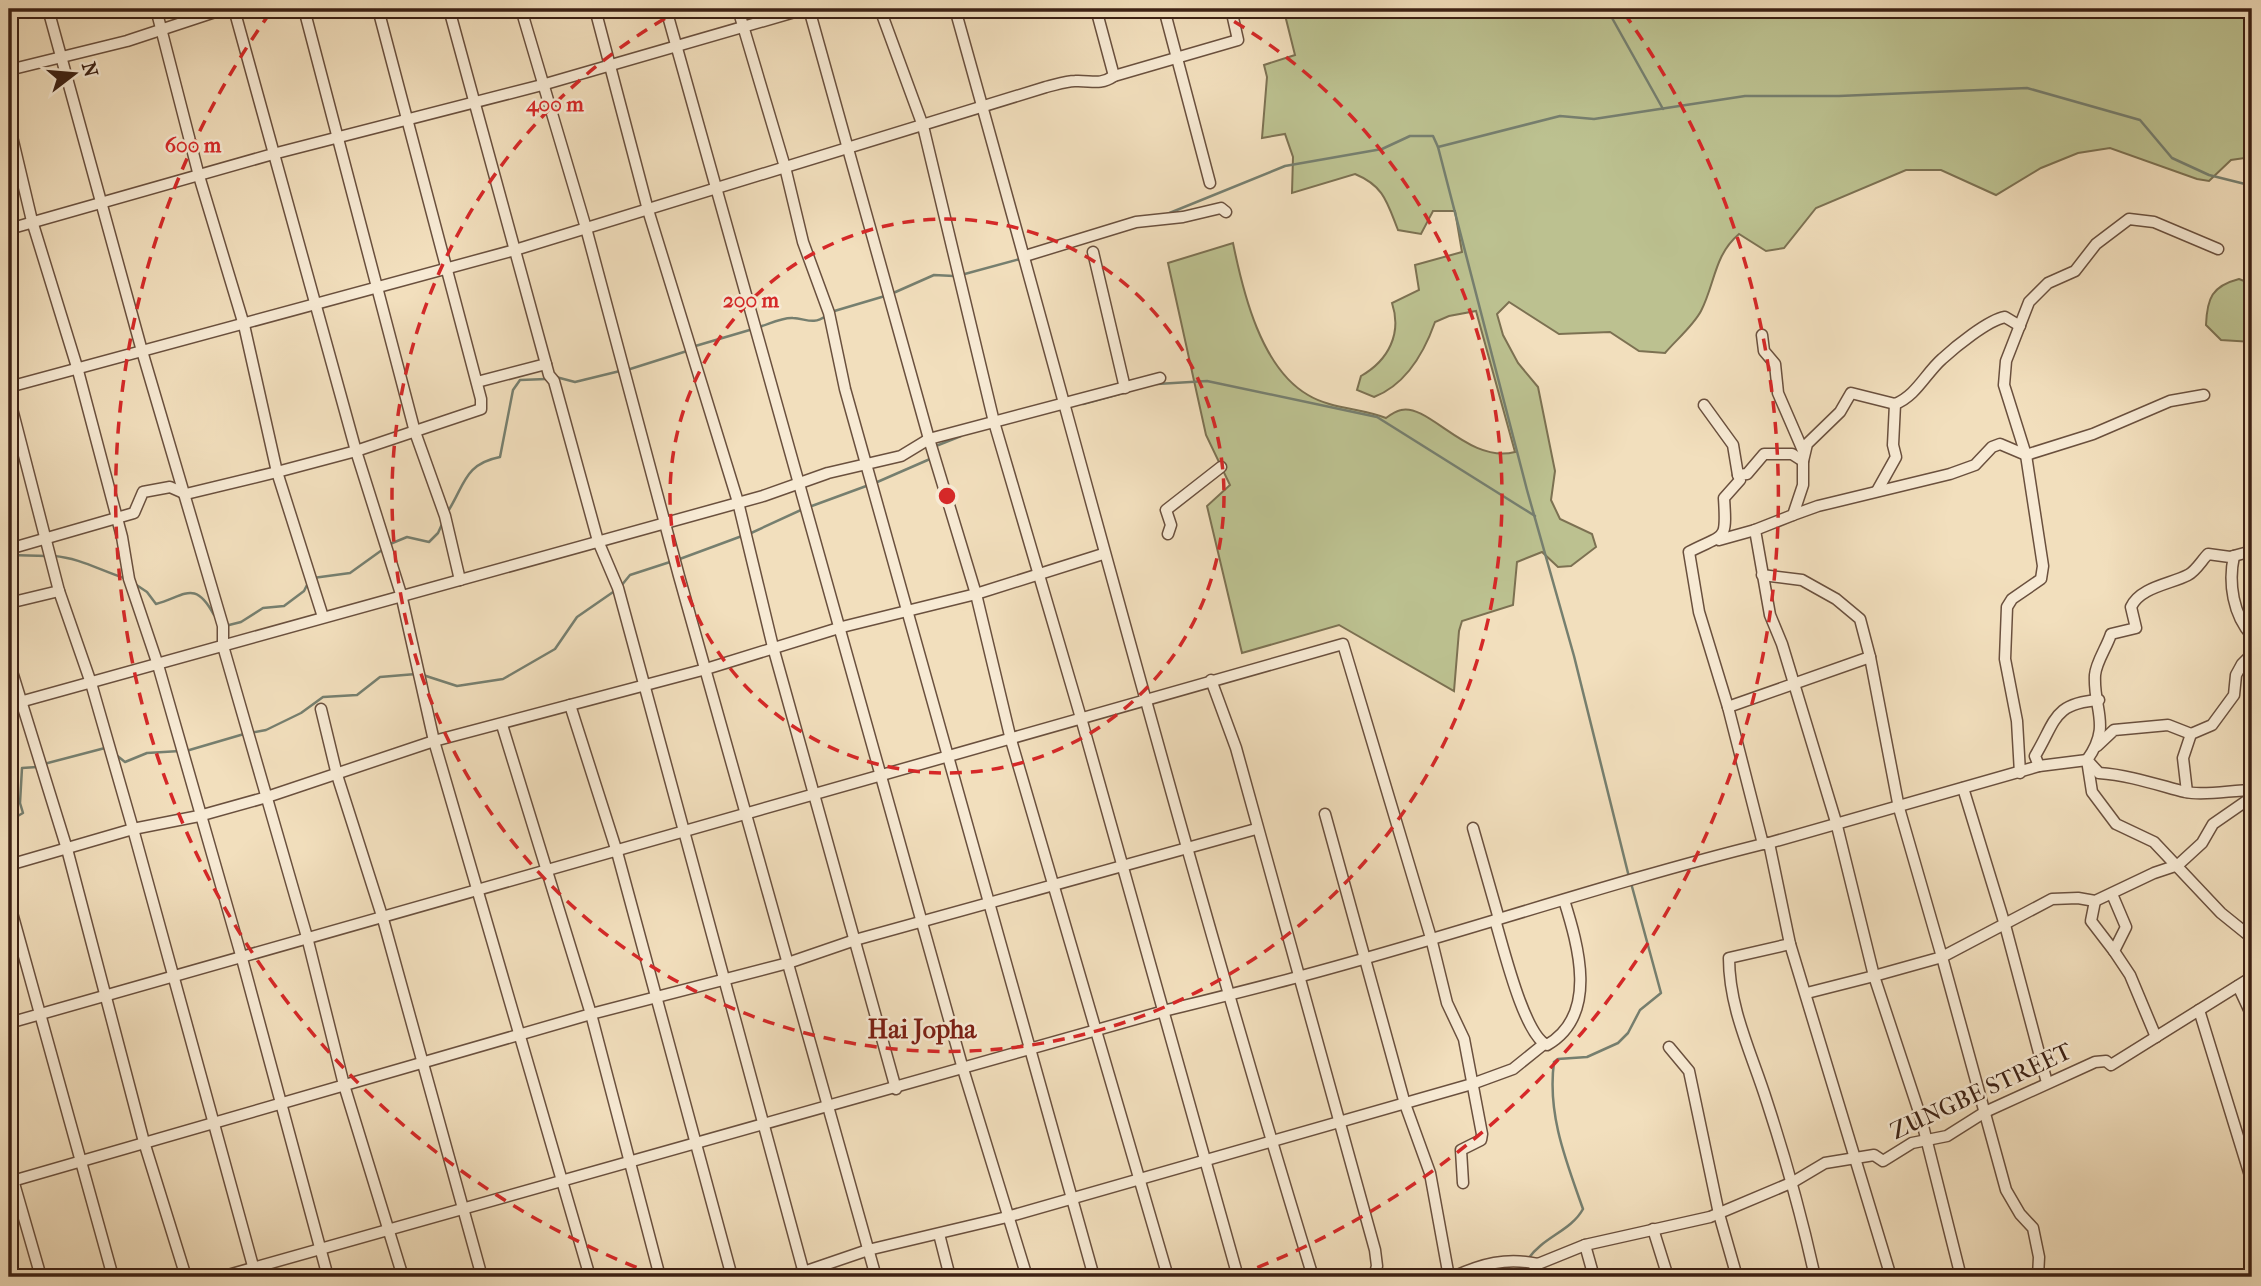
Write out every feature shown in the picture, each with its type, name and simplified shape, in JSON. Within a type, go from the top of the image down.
[{"type":"street","points":[[48,9],[142,351],[223,626],[223,646],[307,937],[344,1085],[403,1277]]},
{"type":"street","points":[[156,9],[199,176],[244,325],[277,472],[323,617]]},
{"type":"street","points":[[9,70],[162,30],[225,9]]},
{"type":"street","points":[[234,9],[356,451],[401,594],[433,741],[590,1277]]},
{"type":"street","points":[[304,9],[415,432],[445,516],[460,580]]},
{"type":"street","points":[[9,549],[134,513],[144,492],[170,487],[186,494],[277,472],[356,451],[481,409],[477,382],[378,9]]},
{"type":"street","points":[[449,9],[597,541],[618,588],[804,1275]]},
{"type":"street","points":[[521,9],[586,228],[746,815],[876,1277]]},
{"type":"street","points":[[595,9],[648,210],[738,502],[773,647],[896,1089]]},
{"type":"street","points":[[666,9],[798,484],[842,627],[963,1069],[1027,1277]]},
{"type":"street","points":[[738,9],[785,167],[803,242],[829,313],[845,389],[1094,1277]]},
{"type":"street","points":[[9,229],[273,154],[542,85],[675,44],[807,9],[929,439],[976,594],[1011,740],[1168,1277]]},
{"type":"street","points":[[880,9],[923,126],[993,422],[1081,718],[1238,1277]]},
{"type":"street","points":[[955,9],[1066,404],[1103,554],[1147,697],[1227,995],[1313,1277]]},
{"type":"street","points":[[1096,9],[1114,76]]},
{"type":"street","points":[[1164,9],[1210,183]]},
{"type":"street","points":[[9,387],[515,250],[714,187],[848,150],[1046,87],[1076,80],[1095,84],[1176,56],[1238,40],[1231,9]]},
{"type":"street","points":[[9,124],[32,222],[77,367],[117,518],[129,579],[158,665],[199,816],[241,955],[328,1277]]},
{"type":"street","points":[[1025,256],[1136,222],[1183,217],[1221,208],[1227,212]]},
{"type":"street","points":[[2020,773],[2017,721],[2004,659],[2007,615],[2010,602],[2041,579],[2043,566],[2026,455],[2004,385],[2006,361],[2029,302],[2048,284],[2076,271],[2091,250],[2124,222],[2145,219],[2218,249]]},
{"type":"street","points":[[1093,252],[1125,388]]},
{"type":"street","points":[[1793,515],[1803,485],[1804,457],[1810,439],[1840,412],[1851,393],[1895,404],[1908,397],[1942,359],[1992,320],[2005,317],[2020,326]]},
{"type":"street","points":[[1762,335],[1763,351],[1774,364],[1778,393],[1804,457]]},
{"type":"street","points":[[477,382],[550,373]]},
{"type":"street","points":[[9,705],[738,502],[828,473],[901,456],[929,439],[1160,378]]},
{"type":"street","points":[[1891,1277],[1790,944],[1766,844],[1699,612],[1689,552],[1793,515],[1950,474],[1975,465],[1993,447],[2000,444],[2026,455],[2093,434],[2170,401],[2204,395]]},
{"type":"street","points":[[9,397],[59,591],[91,683],[133,829],[254,1273]]},
{"type":"street","points":[[1877,491],[1896,457],[1893,445],[1895,404]]},
{"type":"street","points":[[1704,405],[1733,445],[1740,480],[1724,498],[1725,532],[1719,540]]},
{"type":"street","points":[[1738,475],[1747,474],[1764,454],[1804,457]]},
{"type":"street","points":[[1168,534],[1171,525],[1166,510],[1221,467]]},
{"type":"street","points":[[1755,530],[1770,615],[1782,644],[1836,822],[1874,976],[1921,1118],[1961,1277]]},
{"type":"street","points":[[2097,746],[2101,717],[2096,669],[2111,634],[2136,628],[2131,607],[2134,601],[2164,583],[2189,575],[2208,554],[2234,556],[2252,551]]},
{"type":"street","points":[[9,865],[133,829],[199,816],[267,797],[433,741],[502,725],[706,669],[842,627],[976,594],[1103,554]]},
{"type":"street","points":[[2234,556],[2231,573],[2235,603],[2252,636]]},
{"type":"street","points":[[1762,575],[1801,580],[1836,599],[1860,619],[1870,657],[1899,808],[2006,1191],[2020,1214],[2034,1228],[2039,1277]]},
{"type":"street","points":[[9,603],[59,591]]},
{"type":"street","points":[[9,1023],[241,955],[383,919],[475,889],[814,797],[1147,697],[1343,644],[1431,938],[1447,1003],[1464,1039],[1482,1134],[1481,1140],[1461,1150],[1463,1183]]},
{"type":"street","points":[[2252,654],[2236,675],[2234,695],[2212,725],[2190,734],[2168,725],[2114,730],[2087,760],[2092,792],[2116,824],[2149,838],[2178,865],[2221,913],[2252,938]]},
{"type":"street","points":[[1728,707],[1870,657]]},
{"type":"street","points":[[9,662],[67,849],[108,995],[144,1142],[186,1277]]},
{"type":"street","points":[[1211,680],[1236,748],[1256,829],[1377,1258],[1374,1277]]},
{"type":"street","points":[[2039,766],[2035,756],[2059,711],[2078,701],[2099,700]]},
{"type":"street","points":[[570,705],[617,852],[732,1277]]},
{"type":"street","points":[[321,709],[337,775],[383,919],[482,1277]]},
{"type":"street","points":[[502,725],[591,1014],[660,1277]]},
{"type":"street","points":[[2187,792],[2183,758],[2190,734]]},
{"type":"street","points":[[221,1277],[254,1273],[319,1249],[1164,1012],[1298,977],[1564,900],[1632,877],[1766,844],[1836,822],[1899,808],[2039,766],[2087,760]]},
{"type":"street","points":[[2087,760],[2099,774],[2121,774],[2163,788],[2174,787],[2187,792],[2252,790]]},
{"type":"street","points":[[1963,788],[2005,925],[2046,1079]]},
{"type":"street","points":[[1807,993],[1942,957],[2052,899],[2078,898],[2095,901],[2154,873],[2178,865],[2202,843],[2213,824],[2252,797]]},
{"type":"street","points":[[1325,814],[1367,957],[1405,1104],[1430,1173],[1451,1277],[1482,1264],[1510,1260],[1535,1264],[1529,1277]]},
{"type":"street","points":[[1473,828],[1527,1017],[1538,1040],[1544,1044],[1550,1044],[1558,1036],[1578,1003],[1580,956],[1564,900]]},
{"type":"street","points":[[11,1182],[591,1014],[724,980],[855,940],[1256,829]]},
{"type":"street","points":[[2112,894],[2126,927],[2114,951]]},
{"type":"street","points":[[2095,901],[2091,921],[2130,975],[2155,1037]]},
{"type":"street","points":[[9,902],[113,1277]]},
{"type":"street","points":[[1790,944],[1729,958],[1729,983],[1754,1070],[1763,1089],[1793,1182],[1815,1277]]},
{"type":"street","name":"ZUNGBE STREET","points":[[1535,1264],[1585,1245],[1720,1214],[1793,1182],[1825,1163],[1874,1155],[1883,1161],[1912,1143],[1947,1136],[1984,1112],[2095,1062],[2106,1060],[2111,1065],[2252,977]]},
{"type":"street","points":[[2238,986],[2252,1016]]},
{"type":"street","points":[[2199,1010],[2252,1182]]},
{"type":"street","points":[[789,1277],[804,1275],[868,1250],[1007,1217],[1472,1084],[1513,1069],[1544,1044]]},
{"type":"street","points":[[1669,1047],[1689,1071],[1720,1214],[1737,1277]]},
{"type":"street","points":[[9,1166],[11,1182],[41,1277]]},
{"type":"street","points":[[1653,1229],[1668,1277]]},
{"type":"street","points":[[939,1234],[950,1277]]},
{"type":"street","points":[[1585,1245],[1594,1277]]},
{"type":"green space","points":[[1301,9],[2252,9],[2252,157],[2231,160],[2209,181],[2110,148],[2078,153],[2041,168],[1996,195],[1941,170],[1906,170],[1816,208],[1784,248],[1766,251],[1739,234],[1724,251],[1698,317],[1665,353],[1639,351],[1610,332],[1559,334],[1509,302],[1497,314],[1503,335],[1518,363],[1538,387],[1555,471],[1551,500],[1560,519],[1592,534],[1596,547],[1571,566],[1558,567],[1542,552],[1517,562],[1513,605],[1462,621],[1454,691],[1339,625],[1242,653],[1207,506],[1230,485],[1206,435],[1168,263],[1233,243],[1242,284],[1266,348],[1292,383],[1308,395],[1327,403],[1386,418],[1399,411],[1412,410],[1481,450],[1515,452],[1476,311],[1449,316],[1435,322],[1412,367],[1385,392],[1374,397],[1357,390],[1361,376],[1379,362],[1391,345],[1395,325],[1392,303],[1419,290],[1415,265],[1462,252],[1455,211],[1433,211],[1421,234],[1398,230],[1383,196],[1372,184],[1355,174],[1292,193],[1293,157],[1285,134],[1262,138],[1267,77],[1264,65],[1295,55],[1285,15]]},
{"type":"green space","points":[[2239,279],[2252,284],[2252,342],[2221,340],[2206,325],[2213,294],[2223,285]]},
{"type":"waterway","points":[[1607,9],[1663,109]]},
{"type":"waterway","points":[[1629,877],[1574,656],[1527,490],[1438,147],[1560,116],[1594,119],[1745,96],[1839,96],[2027,88],[2140,120],[2172,158],[2209,175],[2245,184],[2252,197]]},
{"type":"waterway","points":[[1167,214],[1285,166],[1382,149],[1410,136],[1433,136],[1438,147]]},
{"type":"waterway","points":[[961,275],[1020,259]]},
{"type":"waterway","points":[[891,294],[934,275],[954,276]]},
{"type":"waterway","points":[[831,312],[885,296]]},
{"type":"waterway","points":[[759,327],[785,319],[814,321],[826,316]]},
{"type":"waterway","points":[[692,347],[753,329]]},
{"type":"waterway","points":[[627,370],[687,351]]},
{"type":"waterway","points":[[556,377],[575,382],[620,371]]},
{"type":"waterway","points":[[447,513],[472,470],[488,460],[500,457],[513,390],[520,380],[546,379]]},
{"type":"waterway","points":[[1157,384],[1207,381],[1377,417],[1535,516]]},
{"type":"waterway","points":[[1083,404],[1127,392]]},
{"type":"waterway","points":[[936,446],[961,436]]},
{"type":"waterway","points":[[875,483],[930,459]]},
{"type":"waterway","points":[[809,507],[869,485]]},
{"type":"waterway","points":[[749,534],[803,509]]},
{"type":"waterway","points":[[390,544],[407,537],[429,542],[438,533],[443,522]]},
{"type":"waterway","points":[[677,560],[742,536]]},
{"type":"waterway","points":[[313,578],[350,573],[382,550]]},
{"type":"waterway","points":[[9,555],[47,556]]},
{"type":"waterway","points":[[54,556],[82,562],[127,579]]},
{"type":"waterway","points":[[621,586],[630,575],[670,562]]},
{"type":"waterway","points":[[225,626],[241,622],[263,608],[284,606],[304,591],[308,583]]},
{"type":"waterway","points":[[135,584],[147,592],[156,604],[182,594],[195,594],[201,597],[214,615]]},
{"type":"waterway","points":[[423,675],[457,686],[503,679],[555,649],[577,617],[616,590]]},
{"type":"waterway","points":[[250,733],[266,730],[301,713],[323,697],[357,695],[380,677],[416,674]]},
{"type":"waterway","points":[[186,751],[244,734]]},
{"type":"waterway","points":[[44,764],[105,748]]},
{"type":"waterway","points":[[115,754],[125,762],[147,753],[180,751]]},
{"type":"waterway","points":[[9,821],[23,813],[20,803],[22,768],[37,767]]},
{"type":"waterway","points":[[1528,1259],[1541,1245],[1578,1217],[1583,1209],[1556,1119],[1553,1100],[1554,1062],[1558,1059],[1587,1057],[1618,1043],[1628,1033],[1640,1010],[1661,993],[1631,883]]},
{"type":"waterway","points":[[1519,1277],[1524,1264]]},
{"type":"district","name":"Hai Jopha","points":[[922,1029]]}]
